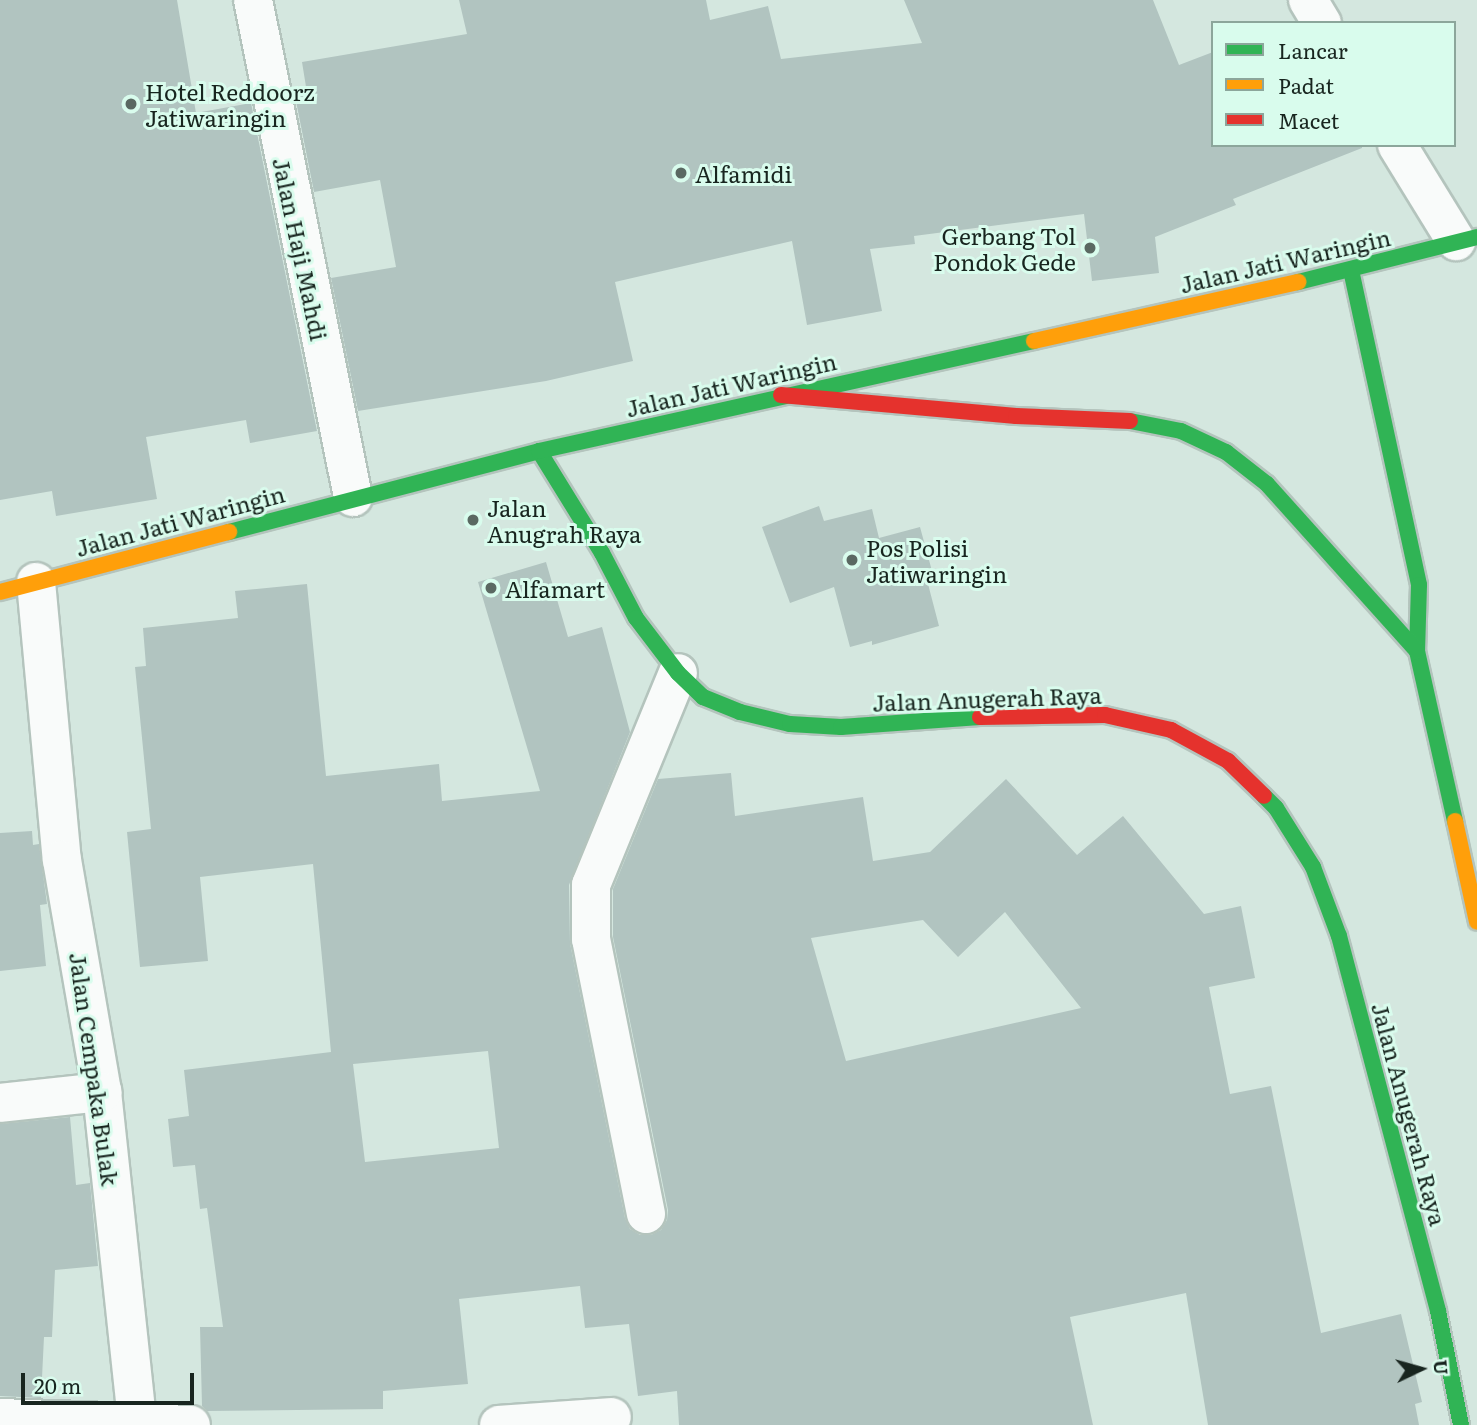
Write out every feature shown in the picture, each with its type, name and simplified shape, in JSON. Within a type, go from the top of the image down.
[{"type":"main road","name":"Jalan Jati Waringin","points":[[18,587],[353,497],[539,451],[1350,270],[1467,239]]},
{"type":"main road","points":[[1350,270],[1419,586],[1417,651],[1477,922]]},
{"type":"main road","points":[[781,395],[1016,416],[1130,421],[1181,432],[1226,452],[1267,484],[1417,651]]},
{"type":"main road","name":"Jalan Anugerah Raya","points":[[539,451],[601,553],[636,618],[678,673],[703,697],[740,712],[790,724],[841,727],[1014,715],[1105,715],[1171,730],[1228,761],[1276,808],[1313,867],[1339,936],[1438,1311],[1461,1425]]},
{"type":"street","name":"Jalan Haji Mahdi","points":[[253,0],[353,497]]},
{"type":"street","points":[[1308,0],[1321,21]]},
{"type":"street","points":[[1398,147],[1467,239]]},
{"type":"street","name":"Jalan Cempaka Bulak","points":[[18,587],[102,1092],[137,1421]]},
{"type":"street","points":[[646,1214],[591,939],[591,885],[678,673]]},
{"type":"street","points":[[0,1103],[102,1092]]},
{"type":"street","points":[[499,1425],[611,1417]]},
{"type":"street","points":[[0,1418],[191,1425]]},
{"type":"building","points":[[0,0],[177,0],[196,113],[251,103],[317,431],[250,443],[246,420],[146,437],[157,499],[56,516],[52,491],[0,500]]},
{"type":"building","points":[[459,0],[706,0],[710,20],[768,6],[781,59],[922,43],[904,0],[1153,0],[1179,65],[1211,53],[1211,147],[1362,148],[1233,199],[1236,205],[1155,237],[1159,273],[1092,281],[1084,214],[914,236],[915,244],[870,249],[882,311],[807,325],[792,241],[615,282],[633,361],[546,381],[358,411],[331,278],[396,267],[380,180],[314,192],[295,96],[307,93],[302,62],[467,34]]},
{"type":"building","name":"Pos Polisi Jatiwaringin","points":[[819,506],[824,521],[872,509],[879,538],[920,527],[935,582],[928,584],[939,626],[872,645],[872,641],[850,647],[834,587],[790,603],[762,527]]},
{"type":"building","points":[[546,562],[568,637],[602,627],[630,732],[569,885],[570,943],[625,1218],[630,1229],[640,1235],[651,1235],[661,1230],[667,1220],[668,1210],[613,937],[613,889],[658,779],[731,773],[735,816],[863,797],[873,861],[930,852],[1006,779],[1077,855],[1123,816],[1204,914],[1241,906],[1255,978],[1209,987],[1230,1094],[1271,1086],[1321,1333],[1401,1314],[1422,1402],[1415,1404],[1419,1425],[1208,1425],[1186,1293],[1070,1317],[1093,1425],[679,1425],[677,1391],[638,1396],[629,1324],[585,1328],[580,1286],[459,1299],[468,1384],[383,1391],[383,1409],[207,1411],[202,1406],[200,1327],[223,1327],[207,1208],[200,1209],[195,1165],[173,1167],[168,1119],[189,1116],[184,1070],[331,1052],[313,864],[200,877],[208,961],[140,967],[127,832],[151,829],[135,667],[146,666],[143,628],[238,618],[235,591],[307,584],[326,776],[439,764],[442,801],[540,791],[478,582]],"holes":[[[1005,912],[1081,1008],[846,1061],[811,938],[923,920],[958,957]],[[488,1051],[499,1148],[365,1162],[353,1064]]]},
{"type":"building","points":[[32,831],[33,845],[39,844],[47,904],[40,905],[46,966],[0,971],[0,833]]},
{"type":"building","points":[[70,1117],[76,1185],[90,1183],[98,1266],[55,1270],[52,1337],[44,1337],[41,1398],[0,1396],[0,1124]]},
{"type":"traffic: fast","points":[[1298,282],[1477,237]]},
{"type":"traffic: fast","points":[[1351,270],[1419,585],[1417,651],[1455,821]]},
{"type":"traffic: fast","points":[[229,532],[539,451],[1034,341]]},
{"type":"traffic: fast","points":[[1130,421],[1181,431],[1226,452],[1267,484],[1417,651]]},
{"type":"traffic: fast","points":[[539,451],[602,553],[636,618],[678,673],[703,697],[740,712],[790,724],[841,727],[980,717]]},
{"type":"traffic: fast","points":[[1264,796],[1276,808],[1313,867],[1339,936],[1438,1311],[1461,1425]]},
{"type":"traffic: slow","points":[[1034,341],[1298,282]]},
{"type":"traffic: slow","points":[[0,592],[229,532]]},
{"type":"traffic: slow","points":[[1455,821],[1477,922]]},
{"type":"traffic: jam","points":[[781,395],[1016,416],[1130,421]]},
{"type":"traffic: jam","points":[[980,717],[1105,715],[1171,730],[1228,761],[1264,796]]},
{"type":"place","name":"Hotel Reddoorz Jatiwaringin","points":[[131,104]]},
{"type":"place","name":"Alfamidi","points":[[681,173]]},
{"type":"place","name":"Gerbang Tol Pondok Gede","points":[[1090,248]]},
{"type":"place","name":"Jalan Anugrah Raya","points":[[473,520]]},
{"type":"place","name":"Pos Polisi Jatiwaringin","points":[[852,560]]},
{"type":"place","name":"Alfamart","points":[[491,588]]}]
